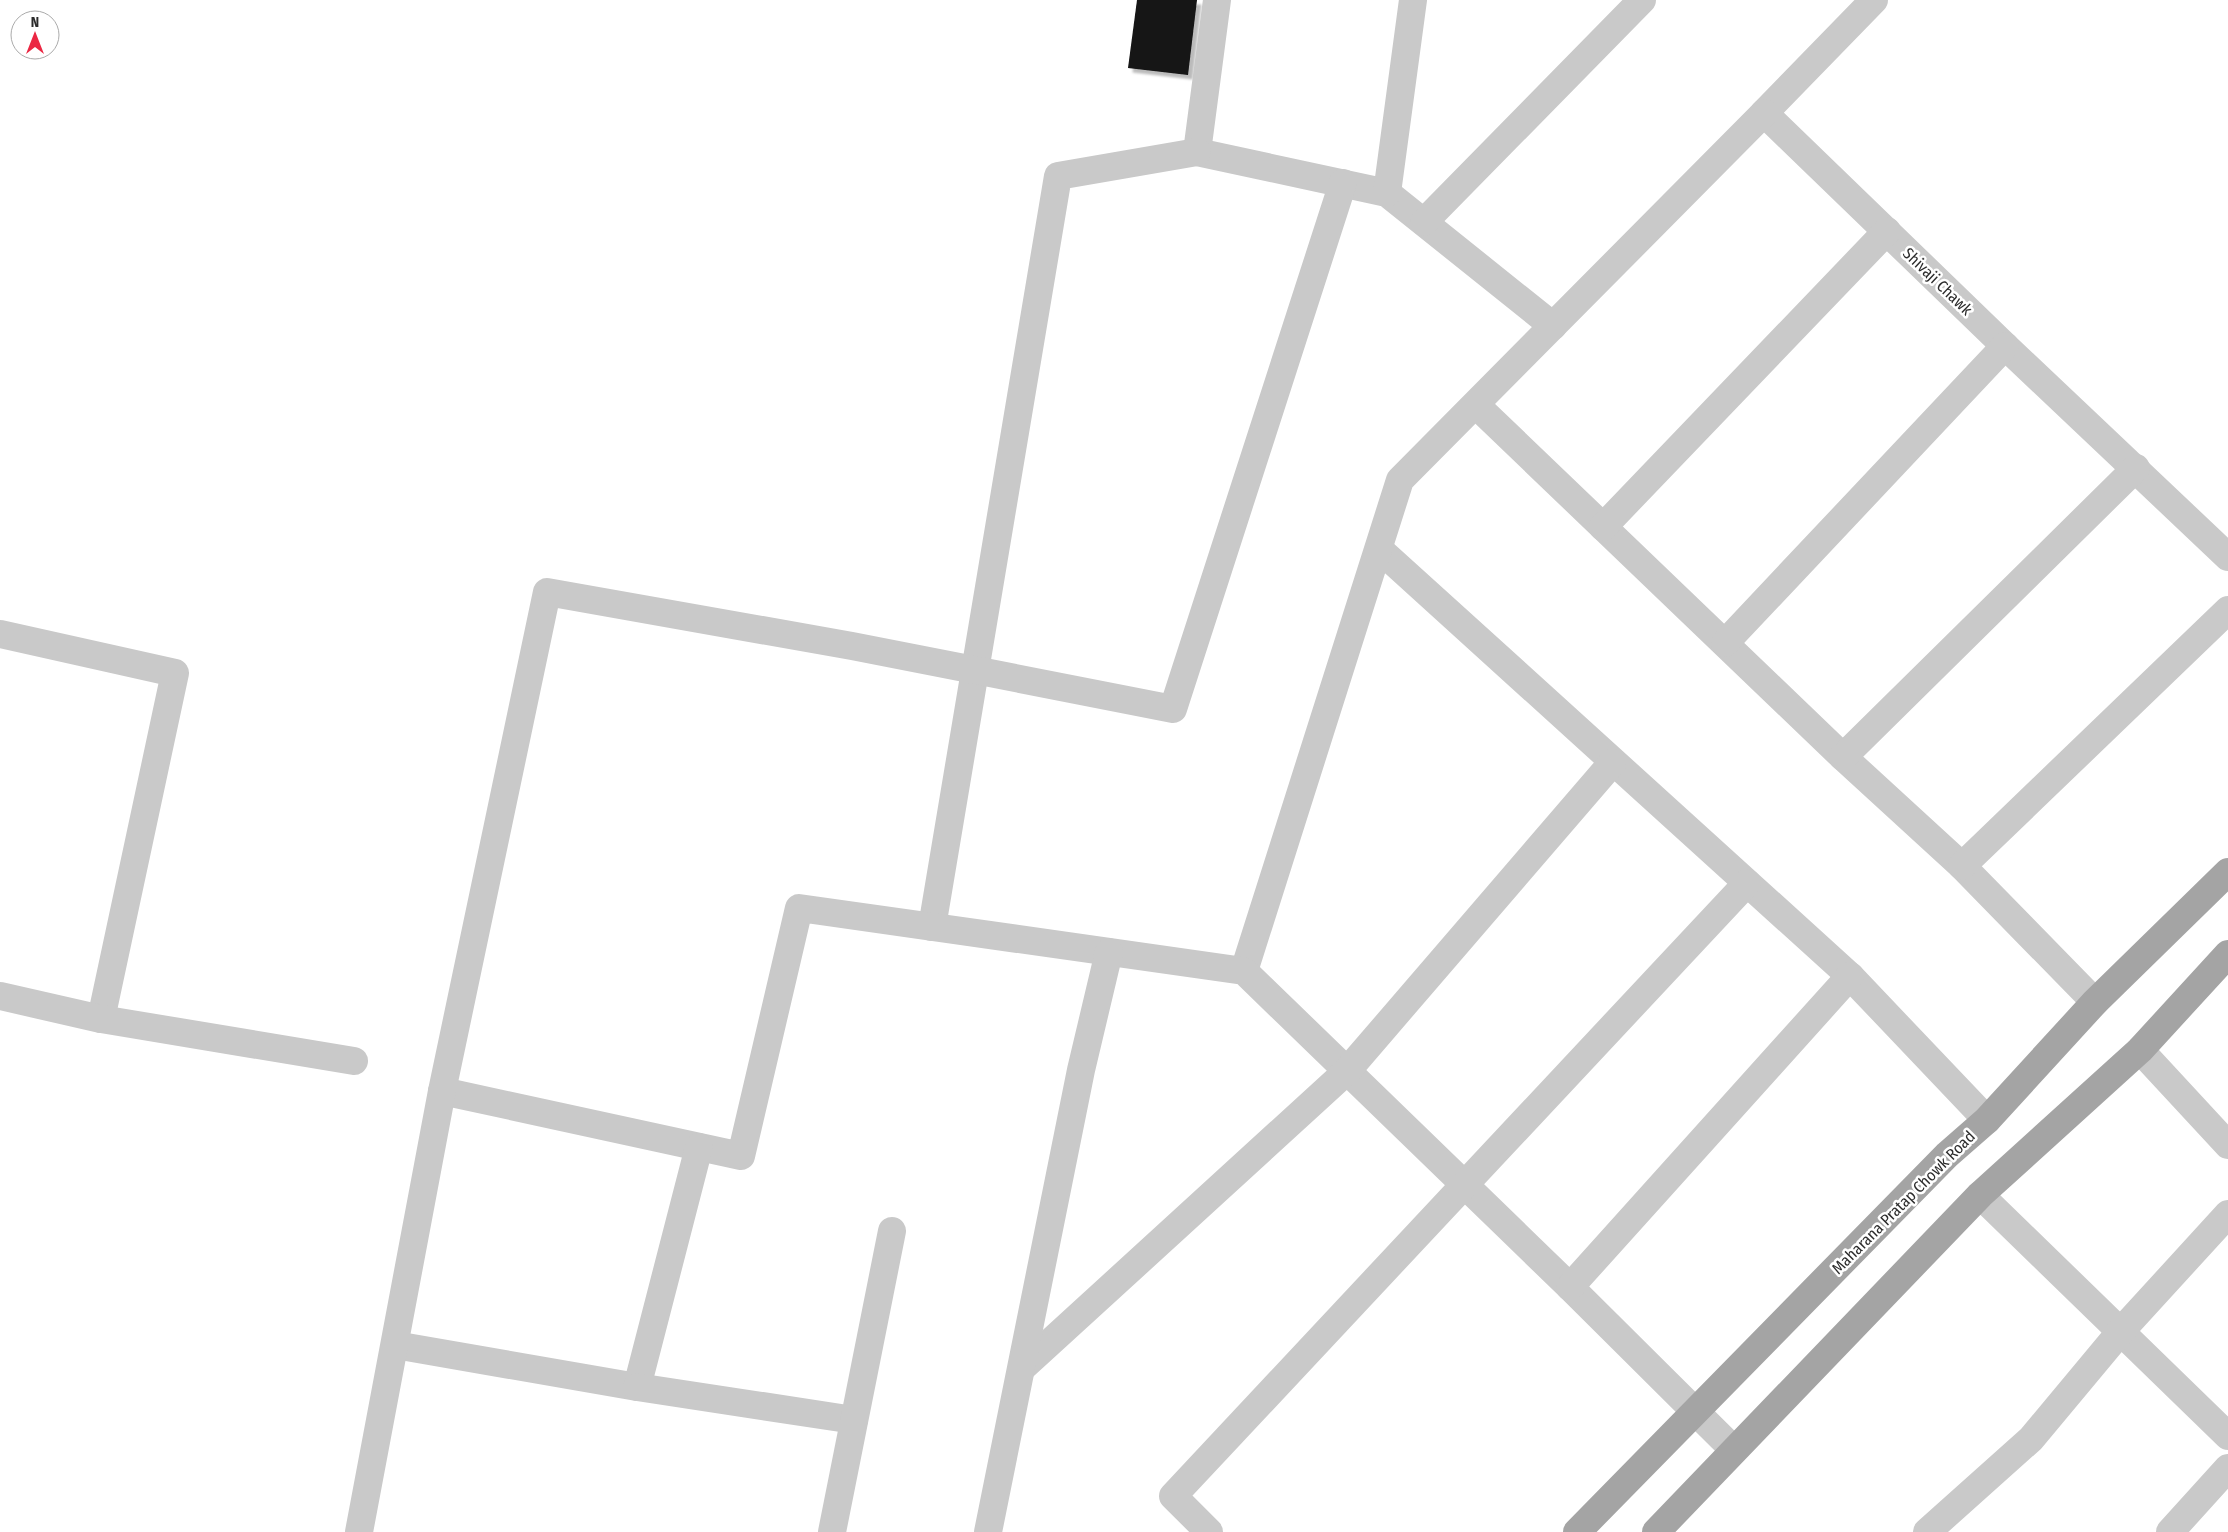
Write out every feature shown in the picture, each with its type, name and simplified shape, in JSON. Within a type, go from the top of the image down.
[{"type":"main road","name":"Maharana Pratap Chowk Road","points":[[1577,1532],[1948,1155],[1987,1120],[2095,1002],[2228,872]]},
{"type":"main road","points":[[1656,1532],[1980,1195],[2140,1050],[2228,954]]},
{"type":"street","points":[[1197,152],[1218,0]]},
{"type":"street","points":[[1387,192],[1413,0]]},
{"type":"street","points":[[1424,222],[1642,0]]},
{"type":"street","points":[[1244,971],[1400,480],[1874,0]]},
{"type":"street","name":"Shivaji Chawk","points":[[1764,113],[2005,346],[2228,556]]},
{"type":"street","points":[[932,928],[1058,176],[1197,152],[1387,192],[1553,326]]},
{"type":"street","points":[[359,1532],[442,1091],[547,592],[974,669],[1173,709],[1343,183]]},
{"type":"street","points":[[1604,527],[1887,231]]},
{"type":"street","points":[[1725,643],[2005,346]]},
{"type":"street","points":[[1476,405],[1843,757],[1962,866],[2095,1002]]},
{"type":"street","points":[[1843,757],[2136,468]]},
{"type":"street","points":[[1379,549],[1612,763],[1850,976],[1987,1120]]},
{"type":"street","points":[[1962,866],[2228,610]]},
{"type":"street","points":[[0,634],[175,673],[101,1019]]},
{"type":"street","points":[[1022,1368],[1347,1071],[1612,763]]},
{"type":"street","points":[[1210,1532],[1173,1496],[1747,883]]},
{"type":"street","points":[[442,1091],[741,1156],[799,908],[1244,971],[1465,1184],[1697,1411],[1734,1450]]},
{"type":"street","points":[[988,1532],[1081,1070],[1109,952]]},
{"type":"street","points":[[1570,1287],[1850,976]]},
{"type":"street","points":[[0,996],[101,1019],[354,1062]]},
{"type":"street","points":[[2140,1050],[2228,1145]]},
{"type":"street","points":[[637,1386],[699,1147]]},
{"type":"street","points":[[1980,1195],[2228,1436]]},
{"type":"street","points":[[1927,1532],[2031,1439],[2121,1331],[2228,1214]]},
{"type":"street","points":[[832,1532],[892,1231]]},
{"type":"street","points":[[394,1344],[637,1386],[854,1420]]},
{"type":"street","points":[[2170,1532],[2228,1468]]},
{"type":"building","points":[[1137,0],[1197,0],[1188,75],[1128,68]]}]
